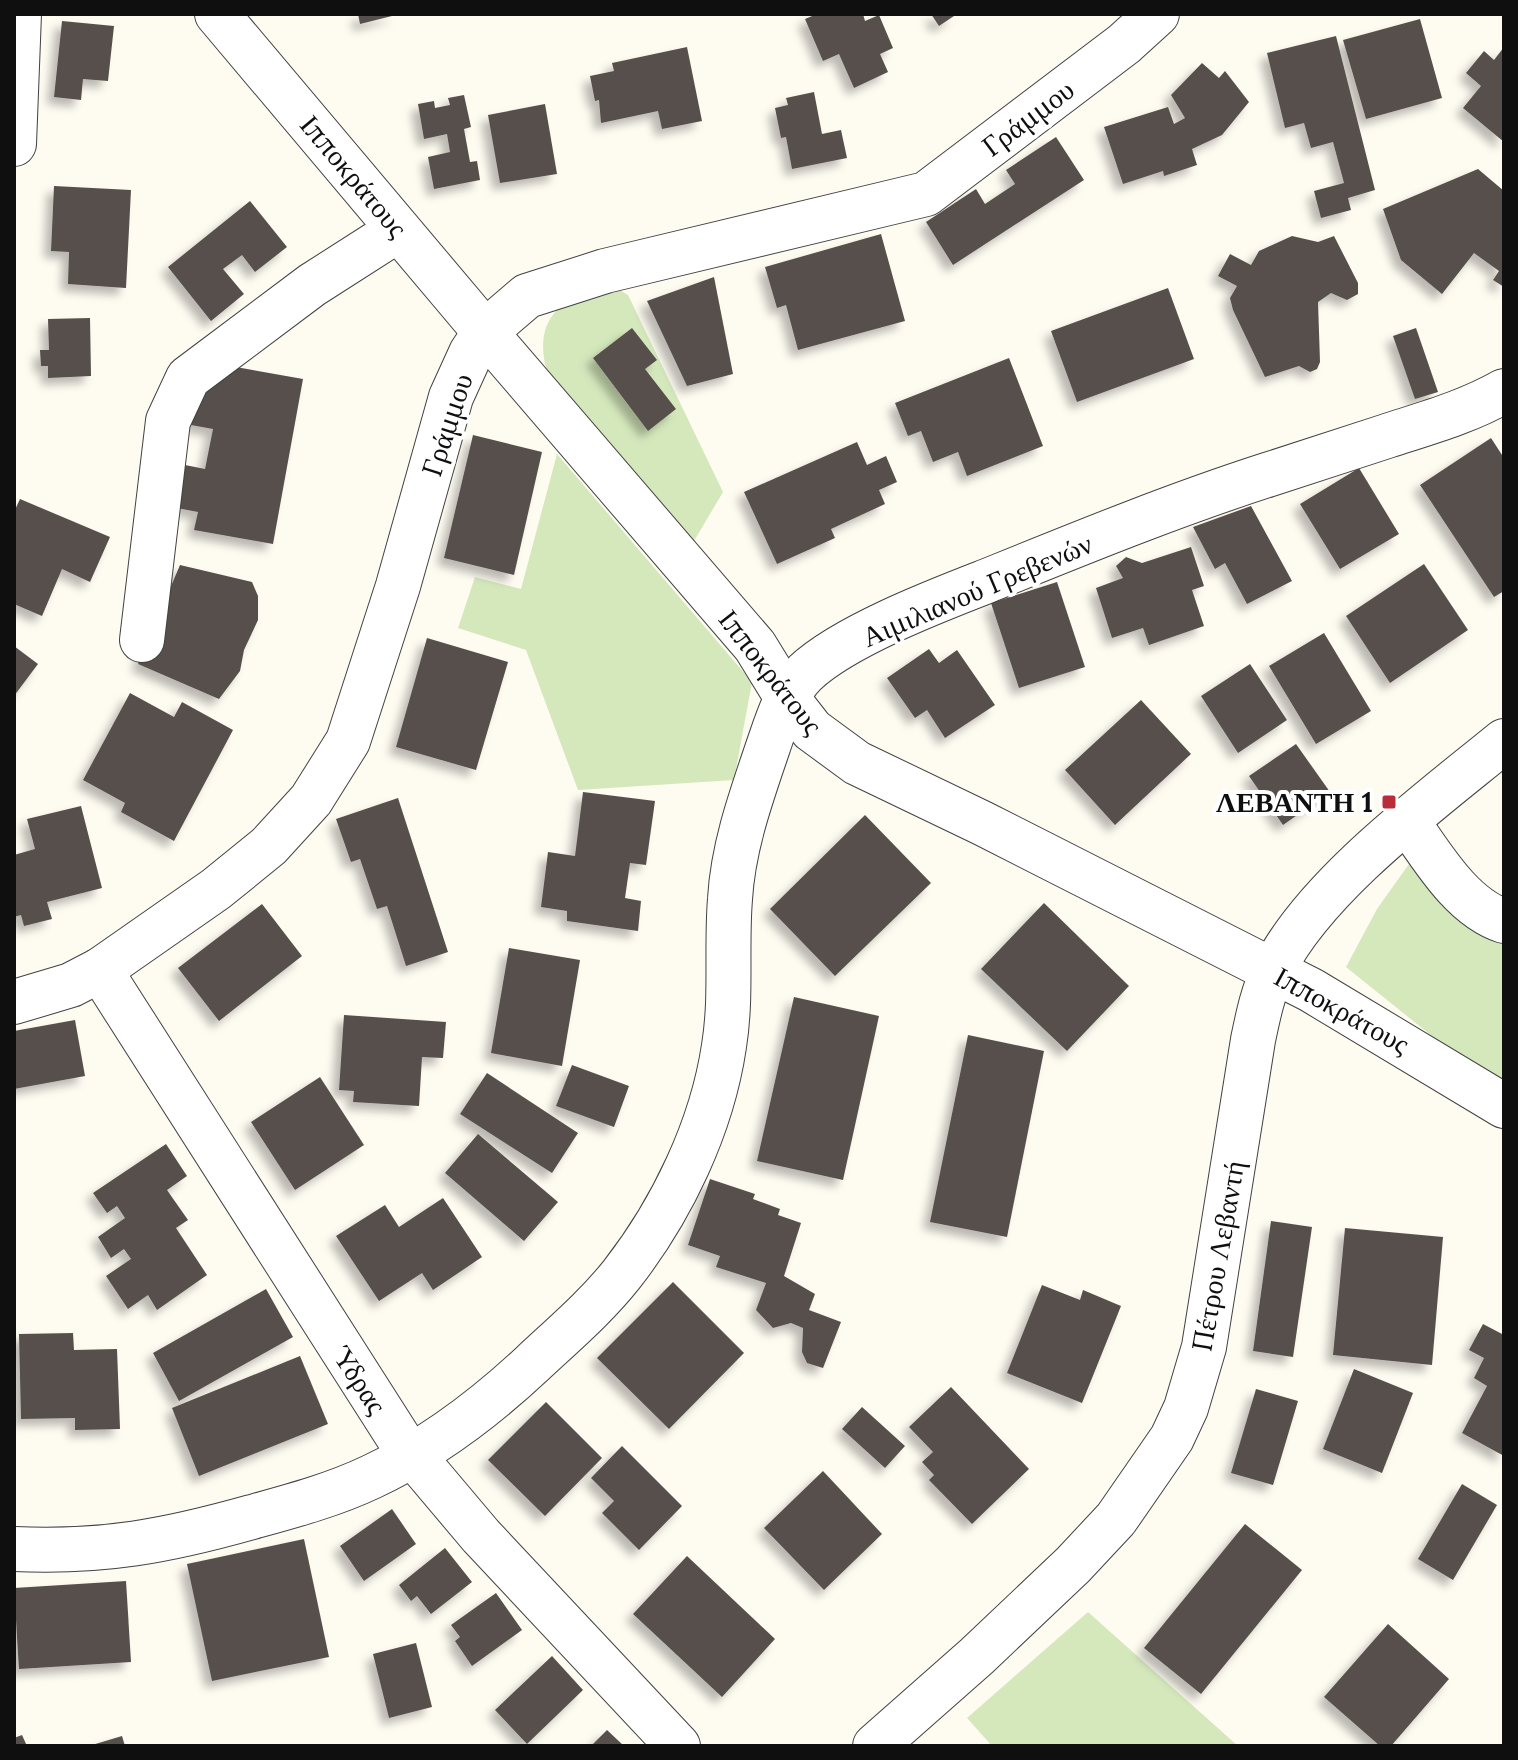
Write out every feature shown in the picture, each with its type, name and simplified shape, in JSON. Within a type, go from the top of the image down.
[{"type":"street","points":[[14,144],[19,14]]},
{"type":"street","name":"Ιπποκράτους","points":[[217,14],[755,646],[787,698],[812,730],[857,763],[1273,970],[1352,1013],[1504,1106]]},
{"type":"street","name":"Γράμμου","points":[[14,1002],[71,985],[100,970],[216,889],[269,846],[311,800],[348,741],[398,586],[451,397],[471,353],[485,332],[527,296],[605,271],[926,194],[1115,51],[1157,14]]},
{"type":"street","points":[[142,640],[168,421],[188,378],[312,285],[398,230]]},
{"type":"street","name":"Αιμιλιανού Γρεβενών","points":[[14,1549],[89,1549],[164,1540],[303,1503],[372,1477],[412,1456],[485,1405],[580,1320],[628,1266],[665,1209],[698,1138],[718,1078],[728,1013],[729,904],[733,867],[757,780],[787,698],[814,665],[861,638],[940,600],[1191,502],[1436,420],[1504,391]]},
{"type":"street","name":"Πέτρου Λεβαντή","points":[[875,1746],[1032,1607],[1105,1531],[1144,1482],[1179,1425],[1204,1347],[1253,1040],[1262,999],[1273,970],[1309,917],[1353,870],[1504,741]]},
{"type":"street","points":[[1407,821],[1438,865],[1465,895],[1482,910],[1504,921]]},
{"type":"street","name":"Ύδρας","points":[[100,970],[352,1368],[412,1456],[513,1570],[678,1746]]},
{"type":"green space","points":[[613,286],[628,295],[723,492],[694,541],[551,383],[543,353],[547,324],[560,307]]},
{"type":"green space","points":[[557,454],[752,682],[734,780],[578,790],[526,650],[458,628],[475,577],[521,589]]},
{"type":"green space","points":[[1409,864],[1421,870],[1493,939],[1504,943],[1504,1086],[1448,1049],[1346,967],[1377,909]]},
{"type":"green space","points":[[1088,1612],[1238,1746],[992,1746],[967,1718]]},
{"type":"building","points":[[358,14],[396,14],[396,15],[360,24]]},
{"type":"building","points":[[817,14],[863,14],[865,21],[879,15],[893,48],[880,54],[888,72],[854,88],[839,54],[823,61],[805,19]]},
{"type":"building","points":[[931,14],[957,14],[939,26]]},
{"type":"building","points":[[1420,19],[1442,98],[1366,119],[1343,40]]},
{"type":"building","points":[[62,21],[114,26],[108,81],[83,79],[81,100],[54,97]]},
{"type":"building","points":[[1336,36],[1375,190],[1348,198],[1351,210],[1321,218],[1314,191],[1344,183],[1333,142],[1311,148],[1304,123],[1285,128],[1267,53]]},
{"type":"building","points":[[687,47],[702,121],[662,129],[658,111],[601,123],[599,100],[595,101],[590,76],[614,71],[612,63]]},
{"type":"building","points":[[1504,47],[1504,142],[1463,108],[1481,86],[1466,73],[1484,51],[1494,60]]},
{"type":"building","points":[[1202,63],[1219,78],[1225,71],[1249,102],[1222,135],[1192,149],[1197,165],[1164,176],[1163,171],[1123,184],[1104,127],[1168,107],[1174,124],[1185,118],[1171,95]]},
{"type":"building","points":[[814,92],[822,134],[841,130],[847,158],[792,169],[786,137],[781,138],[775,108],[788,105],[786,98]]},
{"type":"building","points":[[464,95],[471,127],[464,129],[470,162],[477,161],[480,180],[434,189],[428,157],[450,152],[447,134],[424,139],[418,104],[434,101],[435,108],[450,105],[448,98]]},
{"type":"building","points":[[545,104],[557,174],[500,183],[488,115]]},
{"type":"building","points":[[1056,137],[1084,180],[953,265],[926,222],[976,189],[985,204],[1015,184],[1006,170]]},
{"type":"building","points":[[1478,169],[1504,191],[1504,287],[1493,280],[1499,271],[1474,253],[1442,294],[1401,260],[1383,209]]},
{"type":"building","points":[[54,186],[131,190],[126,288],[68,284],[69,252],[51,251]]},
{"type":"building","points":[[250,201],[287,247],[255,272],[242,255],[223,269],[244,294],[211,321],[168,267]]},
{"type":"building","points":[[881,234],[905,321],[798,350],[786,305],[777,308],[765,267]]},
{"type":"building","points":[[1292,236],[1318,242],[1334,236],[1358,283],[1358,294],[1347,300],[1331,293],[1318,302],[1320,362],[1317,369],[1310,372],[1299,366],[1265,377],[1233,310],[1230,298],[1237,286],[1218,276],[1230,254],[1251,265],[1259,251]]},
{"type":"building","points":[[714,277],[733,374],[687,386],[647,301]]},
{"type":"building","points":[[1168,288],[1194,359],[1077,402],[1051,331]]},
{"type":"building","points":[[90,318],[91,376],[48,378],[48,366],[41,366],[40,350],[49,350],[48,319]]},
{"type":"building","points":[[632,328],[657,360],[645,369],[676,409],[648,431],[593,358]]},
{"type":"building","points":[[1416,328],[1438,392],[1415,399],[1393,336]]},
{"type":"building","points":[[1009,358],[1043,446],[967,476],[958,452],[933,462],[921,431],[908,436],[895,403]]},
{"type":"building","points":[[225,365],[303,379],[273,544],[194,530],[198,512],[177,508],[185,465],[205,469],[213,429],[191,425],[201,374]]},
{"type":"building","points":[[473,435],[542,452],[514,575],[444,558]]},
{"type":"building","points":[[1491,438],[1504,458],[1504,591],[1494,597],[1420,485]]},
{"type":"building","points":[[857,442],[867,465],[886,456],[897,482],[879,490],[885,504],[831,529],[835,538],[777,564],[744,492]]},
{"type":"building","points":[[1359,468],[1399,534],[1340,569],[1300,504]]},
{"type":"building","points":[[20,499],[110,537],[90,582],[62,569],[42,616],[14,604],[14,512]]},
{"type":"building","points":[[1251,506],[1292,581],[1247,604],[1225,563],[1215,569],[1193,527]]},
{"type":"building","points":[[1191,547],[1204,586],[1192,590],[1204,626],[1149,645],[1143,628],[1112,638],[1096,588],[1123,578],[1116,566],[1126,557],[1142,563]]},
{"type":"building","points":[[1424,564],[1468,630],[1390,683],[1346,616]]},
{"type":"building","points":[[180,565],[252,582],[258,596],[258,620],[244,650],[240,671],[219,699],[138,664]]},
{"type":"building","points":[[1057,582],[1085,667],[1019,688],[991,603]]},
{"type":"building","points":[[1324,633],[1371,711],[1316,744],[1269,666]]},
{"type":"building","points":[[427,638],[508,662],[476,770],[396,747]]},
{"type":"building","points":[[14,646],[38,664],[14,696]]},
{"type":"building","points":[[929,649],[939,663],[957,650],[995,705],[945,738],[927,710],[915,718],[887,678]]},
{"type":"building","points":[[1250,664],[1287,720],[1238,753],[1201,696]]},
{"type":"building","points":[[130,693],[174,717],[182,702],[233,730],[174,841],[121,812],[125,803],[83,780]]},
{"type":"building","points":[[1141,700],[1191,754],[1115,825],[1065,770]]},
{"type":"building","points":[[1296,744],[1330,792],[1283,825],[1249,776]]},
{"type":"building","points":[[583,792],[655,801],[646,865],[630,863],[625,898],[641,901],[638,931],[567,921],[567,911],[541,907],[548,852],[575,856]]},
{"type":"building","points":[[398,798],[448,952],[406,966],[387,906],[377,909],[360,859],[351,862],[336,819]]},
{"type":"building","points":[[81,806],[102,888],[47,902],[52,919],[24,926],[21,915],[14,917],[14,855],[35,849],[27,819]]},
{"type":"building","points":[[865,815],[931,883],[835,976],[770,909]]},
{"type":"building","points":[[1044,903],[1129,986],[1067,1051],[981,969]]},
{"type":"building","points":[[262,904],[302,956],[219,1021],[178,968]]},
{"type":"building","points":[[509,948],[580,960],[562,1066],[491,1053]]},
{"type":"building","points":[[794,997],[879,1016],[843,1180],[757,1161]]},
{"type":"building","points":[[344,1015],[446,1022],[443,1058],[422,1057],[419,1106],[353,1102],[354,1091],[339,1090]]},
{"type":"building","points":[[75,1020],[85,1076],[14,1089],[14,1031]]},
{"type":"building","points":[[968,1035],[1044,1051],[1007,1237],[930,1222]]},
{"type":"building","points":[[572,1065],[629,1086],[614,1127],[556,1106]]},
{"type":"building","points":[[487,1073],[578,1133],[552,1173],[460,1114]]},
{"type":"building","points":[[320,1077],[364,1145],[295,1190],[251,1122]]},
{"type":"building","points":[[478,1134],[558,1202],[524,1241],[445,1173]]},
{"type":"building","points":[[166,1144],[187,1176],[167,1190],[188,1220],[176,1228],[207,1275],[157,1310],[148,1295],[128,1309],[106,1276],[131,1259],[124,1249],[111,1258],[98,1237],[125,1218],[117,1206],[107,1213],[93,1193]]},
{"type":"building","points":[[710,1179],[755,1194],[753,1199],[780,1209],[778,1215],[801,1223],[784,1276],[815,1294],[809,1310],[841,1322],[823,1368],[807,1363],[802,1352],[803,1328],[791,1323],[773,1328],[756,1310],[766,1283],[716,1267],[720,1256],[688,1245]]},
{"type":"building","points":[[443,1198],[482,1257],[433,1290],[422,1273],[379,1301],[336,1236],[385,1205],[399,1227]]},
{"type":"building","points":[[1271,1221],[1312,1227],[1293,1357],[1253,1351]]},
{"type":"building","points":[[1345,1228],[1443,1237],[1432,1365],[1333,1355]]},
{"type":"building","points":[[673,1282],[744,1353],[669,1429],[597,1358]]},
{"type":"building","points":[[1042,1285],[1080,1300],[1083,1290],[1121,1306],[1082,1403],[1007,1373]]},
{"type":"building","points":[[266,1289],[293,1337],[179,1401],[153,1353]]},
{"type":"building","points":[[1483,1324],[1504,1335],[1504,1456],[1462,1433],[1487,1386],[1474,1378],[1484,1358],[1469,1350]]},
{"type":"building","points":[[73,1333],[74,1350],[117,1349],[120,1429],[75,1430],[75,1418],[21,1419],[19,1334]]},
{"type":"building","points":[[300,1356],[328,1424],[199,1476],[172,1408]]},
{"type":"building","points":[[1354,1369],[1413,1393],[1382,1473],[1323,1449]]},
{"type":"building","points":[[951,1387],[1029,1469],[972,1524],[929,1480],[934,1475],[922,1462],[933,1452],[909,1427]]},
{"type":"building","points":[[1256,1389],[1298,1401],[1273,1485],[1231,1473]]},
{"type":"building","points":[[546,1402],[602,1458],[545,1516],[488,1460]]},
{"type":"building","points":[[862,1407],[905,1446],[885,1468],[842,1429]]},
{"type":"building","points":[[622,1446],[682,1506],[639,1550],[602,1513],[614,1501],[591,1478]]},
{"type":"building","points":[[823,1471],[882,1534],[824,1590],[764,1528]]},
{"type":"building","points":[[1462,1484],[1497,1505],[1453,1580],[1418,1559]]},
{"type":"building","points":[[392,1509],[416,1544],[364,1581],[340,1546]]},
{"type":"building","points":[[1245,1524],[1302,1570],[1201,1694],[1144,1648]]},
{"type":"building","points":[[304,1539],[329,1657],[212,1681],[187,1564]]},
{"type":"building","points":[[445,1548],[472,1582],[431,1614],[417,1596],[411,1601],[399,1585]]},
{"type":"building","points":[[687,1556],[775,1639],[722,1697],[633,1614]]},
{"type":"building","points":[[126,1581],[131,1662],[19,1669],[14,1588]]},
{"type":"building","points":[[496,1593],[522,1630],[472,1666],[455,1641],[460,1637],[451,1625]]},
{"type":"building","points":[[1388,1624],[1449,1679],[1391,1746],[1380,1746],[1324,1697]]},
{"type":"building","points":[[416,1643],[432,1707],[389,1718],[373,1654]]},
{"type":"building","points":[[552,1656],[583,1690],[527,1744],[495,1710]]},
{"type":"building","points":[[607,1730],[624,1746],[591,1746]]},
{"type":"building","points":[[22,1735],[27,1746],[14,1746],[14,1738]]},
{"type":"building","points":[[122,1736],[125,1746],[92,1745]]},
{"type":"place","name":"ΛΕΒΑΝΤΗ 1","points":[[1389,802]]}]
